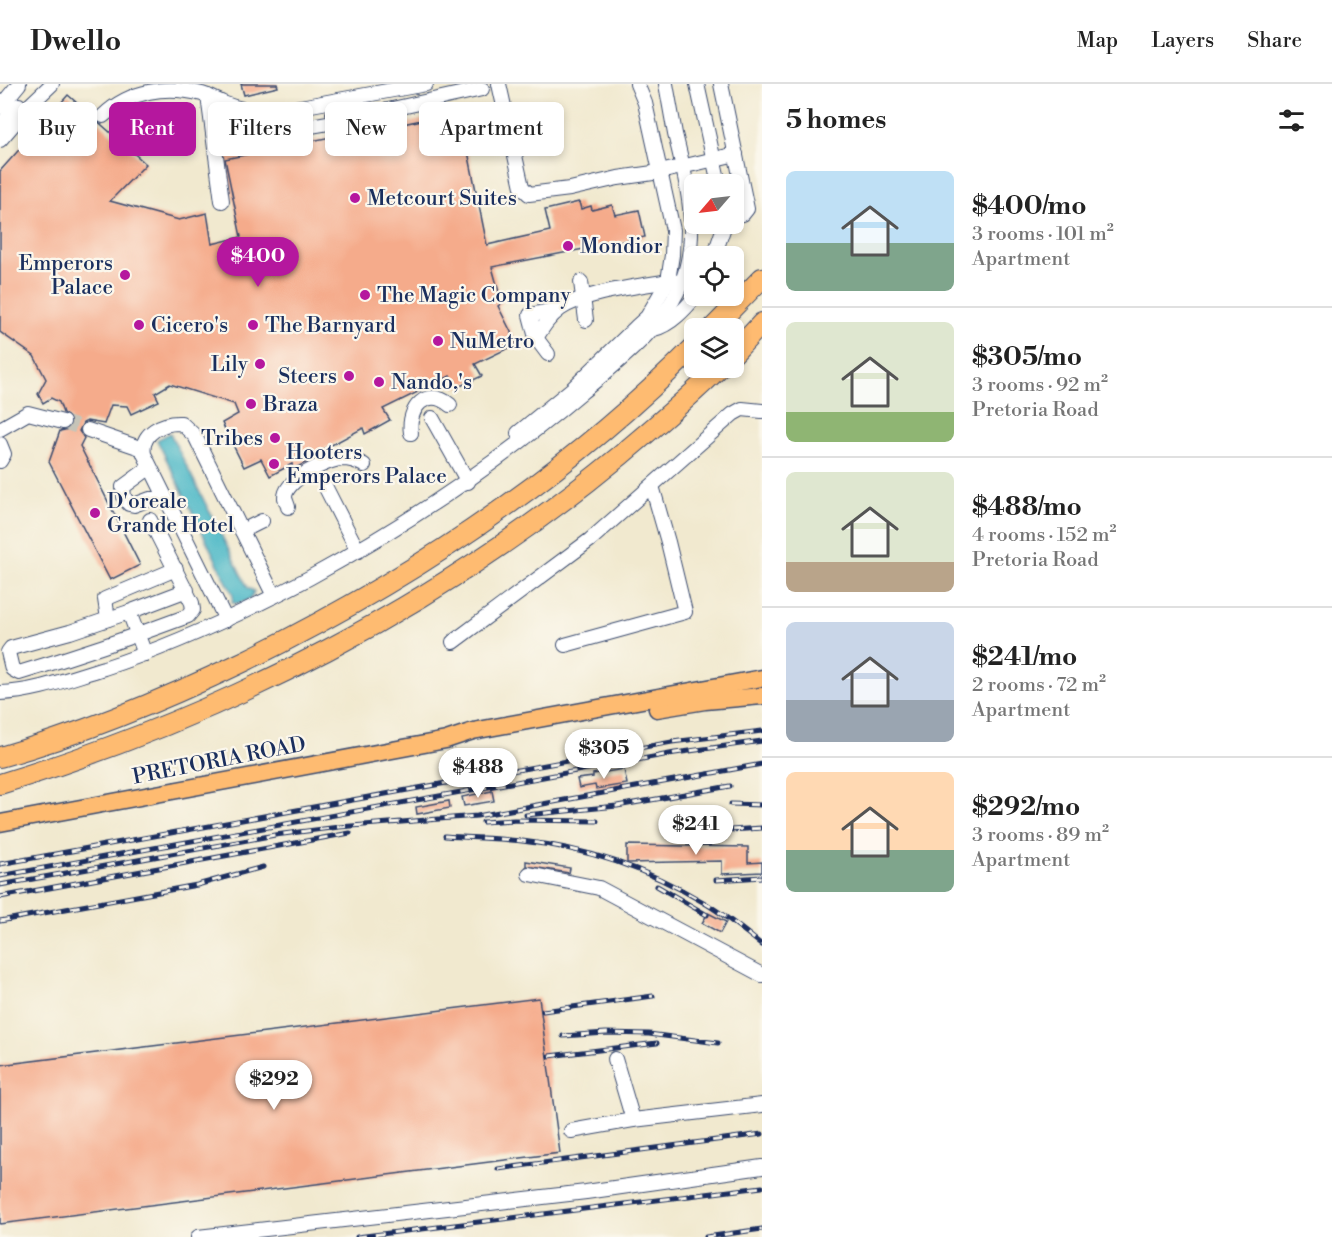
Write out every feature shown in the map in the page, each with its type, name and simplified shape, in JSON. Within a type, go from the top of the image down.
[{"type":"highway","points":[[723,318],[762,278]]},
{"type":"highway","points":[[744,342],[762,323]]},
{"type":"highway","points":[[0,757],[164,699],[305,632],[392,581],[501,510],[588,442],[684,356]]},
{"type":"highway","points":[[0,784],[60,766],[155,731],[266,682],[337,646],[488,554],[576,492],[708,378]]},
{"type":"main road","name":"PRETORIA ROAD","points":[[0,823],[446,740],[473,731],[762,678]]},
{"type":"main road","name":"PRETORIA ROAD","points":[[446,740],[474,741],[692,703],[762,696]]},
{"type":"street","points":[[0,107],[19,84]]},
{"type":"street","points":[[313,105],[426,84]]},
{"type":"street","points":[[499,84],[522,187],[529,194],[570,189],[618,178],[660,172],[736,153]]},
{"type":"street","points":[[0,693],[47,686],[145,654],[226,620],[358,551],[450,492],[598,365],[647,317],[668,281],[672,255],[673,230],[645,103],[637,84]]},
{"type":"street","points":[[697,84],[717,174]]},
{"type":"street","points":[[721,84],[740,174]]},
{"type":"street","points":[[0,140],[44,87]]},
{"type":"street","points":[[0,125],[44,87]]},
{"type":"street","points":[[407,106],[482,89]]},
{"type":"street","points":[[103,116],[118,102],[154,90],[204,91],[229,102]]},
{"type":"street","points":[[394,90],[397,102]]},
{"type":"street","points":[[204,91],[222,201]]},
{"type":"street","points":[[466,479],[497,461],[632,348],[659,320],[675,296],[683,278],[691,242],[692,222],[667,91],[645,103]]},
{"type":"street","points":[[744,194],[747,209],[744,213]]},
{"type":"street","points":[[548,354],[536,338],[546,321],[560,309],[584,298],[683,278]]},
{"type":"street","points":[[580,282],[586,320]]},
{"type":"street","points":[[650,329],[661,327],[686,306]]},
{"type":"street","points":[[411,432],[409,422],[413,411],[421,402],[428,398],[438,399],[450,405]]},
{"type":"street","points":[[453,642],[590,540],[739,410],[762,411]]},
{"type":"street","points":[[0,429],[28,413],[63,422]]},
{"type":"street","points":[[432,418],[466,479]]},
{"type":"street","points":[[150,499],[144,472],[143,449],[148,435],[159,427],[176,423],[186,425],[195,436],[274,596]]},
{"type":"street","points":[[88,430],[143,449]]},
{"type":"street","points":[[0,444],[4,454],[0,461]]},
{"type":"street","points":[[288,507],[285,499],[289,488],[295,480],[308,472],[338,459],[352,459],[364,465]]},
{"type":"street","points":[[144,472],[165,499],[226,620]]},
{"type":"street","points":[[144,472],[123,487],[124,497],[129,504],[134,505],[150,499],[165,499]]},
{"type":"street","points":[[565,645],[684,612],[652,486]]},
{"type":"street","points":[[326,488],[358,551]]},
{"type":"street","points":[[150,520],[186,590],[193,609],[188,616],[138,635],[19,673],[12,669],[8,652],[11,648],[108,619],[186,590]]},
{"type":"street","points":[[242,531],[262,521]]},
{"type":"street","points":[[108,619],[105,599],[176,569]]},
{"type":"street","points":[[129,612],[145,654]]},
{"type":"street","points":[[529,874],[599,888],[762,975]]},
{"type":"street","points":[[615,1059],[633,1120]]},
{"type":"street","points":[[571,1131],[633,1120],[762,1105]]},
{"type":"street","points":[[198,1237],[586,1192],[762,1167]]},
{"type":"water","points":[[170,433],[248,588],[254,591],[246,601],[232,603],[233,595],[157,440]]},
{"type":"building","points":[[241,84],[277,84],[278,87],[244,95]]},
{"type":"building","name":"Emperors Palace","points":[[68,95],[76,102],[62,102]]},
{"type":"building","name":"Emperors Palace","points":[[97,121],[109,131],[109,156],[137,156],[146,164],[110,201],[179,220],[207,213],[212,244],[241,237],[225,159],[239,156],[313,156],[313,141],[325,138],[325,156],[407,156],[407,123],[419,121],[419,156],[469,156],[487,245],[550,231],[545,210],[579,202],[581,209],[591,206],[592,210],[612,205],[615,215],[639,210],[645,237],[492,267],[502,303],[498,306],[517,344],[475,364],[482,376],[456,388],[450,376],[383,409],[390,420],[365,434],[363,428],[324,449],[326,453],[293,469],[292,464],[270,476],[261,459],[244,467],[222,423],[238,414],[234,404],[170,384],[155,393],[159,401],[131,414],[127,406],[111,405],[104,424],[87,421],[83,423],[79,431],[84,438],[80,446],[140,565],[110,580],[49,462],[60,431],[69,429],[71,419],[63,413],[59,402],[51,398],[43,403],[38,394],[46,379],[34,356],[0,332],[0,171],[18,151],[18,156],[97,156]]},
{"type":"building","points":[[624,769],[627,784],[596,789],[595,785],[579,788],[577,779]]},
{"type":"building","points":[[492,791],[494,801],[464,806],[462,797]]},
{"type":"building","points":[[449,801],[450,808],[417,814],[416,807]]},
{"type":"building","points":[[627,845],[748,847],[748,863],[762,862],[762,872],[722,874],[722,861],[627,863]]},
{"type":"building","points":[[526,861],[570,868],[569,873],[526,866]]},
{"type":"building","points":[[708,913],[726,922],[720,933],[702,923]]},
{"type":"building","points":[[539,998],[560,1153],[0,1224],[0,1065]]},
{"type":"tunnel","points":[[63,422],[88,430]]},
{"type":"railway","points":[[0,864],[672,742],[762,731]]},
{"type":"railway","points":[[0,876],[675,753],[762,741]]},
{"type":"railway","points":[[0,885],[275,835],[339,827],[477,816],[762,764]]},
{"type":"railway","points":[[526,815],[617,806],[730,786]]},
{"type":"railway","points":[[731,804],[762,805]]},
{"type":"railway","points":[[483,822],[597,821]]},
{"type":"railway","points":[[715,831],[762,828]]},
{"type":"railway","points":[[0,897],[350,833]]},
{"type":"railway","points":[[445,836],[546,844],[616,862],[682,890],[726,917],[762,945]]},
{"type":"railway","points":[[0,921],[197,885],[263,867]]},
{"type":"railway","points":[[716,880],[762,877]]},
{"type":"railway","points":[[657,886],[707,915]]},
{"type":"railway","points":[[543,1011],[653,996]]},
{"type":"railway","points":[[563,1036],[606,1033],[649,1034],[718,1043]]},
{"type":"railway","points":[[549,1056],[657,1043]]},
{"type":"railway","points":[[498,1169],[762,1134]]},
{"type":"railway","points":[[357,1237],[762,1187]]},
{"type":"railway","points":[[706,1237],[762,1229]]},
{"type":"place","name":"Metcourt Suites","points":[[355,198]]},
{"type":"place","name":"Mondior","points":[[568,246]]},
{"type":"place","name":"Emperors Palace","points":[[125,275]]},
{"type":"place","name":"The Magic Company","points":[[365,295]]},
{"type":"place","name":"Cicero's","points":[[139,325]]},
{"type":"place","name":"The Barnyard","points":[[253,325]]},
{"type":"place","name":"NuMetro","points":[[438,341]]},
{"type":"place","name":"Lily","points":[[260,364]]},
{"type":"place","name":"Steers","points":[[349,376]]},
{"type":"place","name":"Nando,'s","points":[[379,382]]},
{"type":"place","name":"Braza","points":[[251,404]]},
{"type":"place","name":"Tribes","points":[[275,438]]},
{"type":"place","name":"Hooters Emperors Palace","points":[[274,464]]},
{"type":"place","name":"D'oreale Grande Hotel","points":[[95,513]]}]
